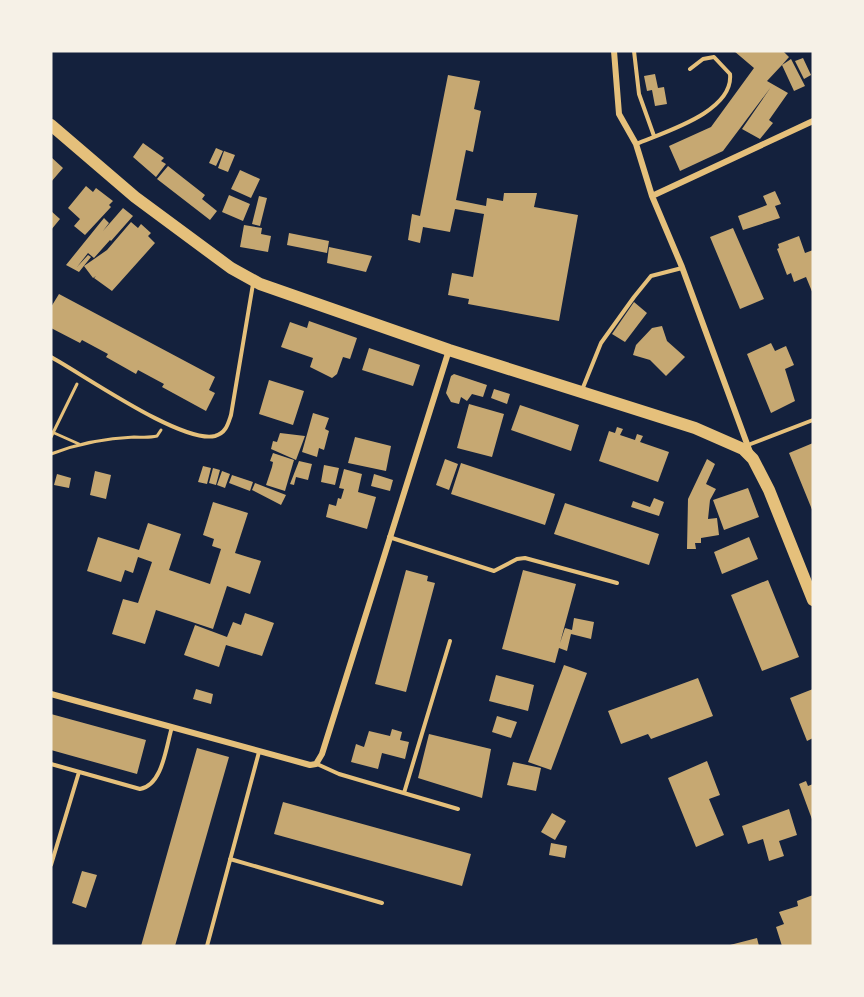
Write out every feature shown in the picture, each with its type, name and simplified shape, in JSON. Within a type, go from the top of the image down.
[{"type":"main road","points":[[51,125],[135,197],[231,268],[254,281],[449,350],[709,433],[743,449],[753,459],[769,490],[813,600]]},
{"type":"street","points":[[614,51],[619,114],[636,144],[652,196],[682,267],[753,459]]},
{"type":"street","points":[[652,196],[813,121]]},
{"type":"street","points":[[51,694],[259,752],[310,765],[316,764],[322,754],[388,536],[449,350]]},
{"type":"lane","points":[[634,51],[639,94],[654,136]]},
{"type":"lane","points":[[636,144],[708,112],[727,91],[730,74],[714,57],[703,59],[690,69]]},
{"type":"lane","points":[[582,391],[602,343],[633,297],[651,276],[682,267]]},
{"type":"lane","points":[[51,357],[166,422],[203,436],[216,436],[228,426],[254,281]]},
{"type":"lane","points":[[748,446],[813,420]]},
{"type":"lane","points":[[388,536],[494,571],[525,558],[617,584]]},
{"type":"lane","points":[[404,793],[450,641]]},
{"type":"lane","points":[[51,764],[140,789],[148,788],[154,782],[172,726]]},
{"type":"lane","points":[[207,946],[259,752]]},
{"type":"lane","points":[[316,764],[339,774],[458,808]]},
{"type":"lane","points":[[51,865],[79,772]]},
{"type":"lane","points":[[230,859],[382,903]]},
{"type":"path","points":[[79,444],[51,433],[83,375]]},
{"type":"path","points":[[51,454],[79,444],[157,436],[166,422]]},
{"type":"building","points":[[734,51],[783,51],[789,57],[767,81],[788,93],[769,120],[773,123],[760,139],[742,129],[771,87],[723,151],[680,171],[669,146],[711,127],[754,68]]},
{"type":"building","points":[[803,58],[811,75],[804,79],[795,61]]},
{"type":"building","points":[[791,59],[805,86],[794,91],[782,65]]},
{"type":"building","points":[[655,74],[658,88],[664,87],[667,104],[655,106],[652,90],[647,91],[644,76]]},
{"type":"building","points":[[448,75],[480,81],[474,109],[481,111],[473,152],[466,150],[456,200],[486,206],[487,198],[503,201],[504,193],[537,193],[534,207],[578,215],[559,321],[468,304],[469,299],[448,295],[452,273],[473,277],[484,214],[455,209],[450,232],[423,227],[420,243],[408,240],[412,214],[420,216]]},
{"type":"building","points":[[143,143],[164,158],[161,161],[166,164],[156,177],[133,157]]},
{"type":"building","points":[[216,148],[223,151],[216,166],[209,163]]},
{"type":"building","points":[[224,151],[235,155],[228,172],[218,168]]},
{"type":"building","points":[[51,157],[63,168],[51,182]]},
{"type":"building","points":[[168,166],[205,195],[202,199],[217,211],[210,220],[157,179]]},
{"type":"building","points":[[240,170],[260,179],[251,198],[231,189]]},
{"type":"building","points":[[86,186],[93,192],[96,188],[113,201],[109,205],[111,207],[85,235],[74,226],[80,219],[68,208]]},
{"type":"building","points":[[775,191],[781,204],[775,206],[780,218],[743,230],[738,216],[767,205],[763,196]]},
{"type":"building","points":[[229,195],[250,204],[243,221],[222,212]]},
{"type":"building","points":[[259,196],[267,198],[260,226],[252,224]]},
{"type":"building","points":[[123,208],[133,216],[94,258],[88,253],[77,267],[88,255],[91,257],[79,272],[66,265],[104,218],[109,223],[103,231]]},
{"type":"building","points":[[51,211],[60,219],[51,230]]},
{"type":"building","points":[[131,222],[138,228],[141,224],[151,233],[148,236],[155,243],[112,291],[94,278],[96,276],[93,278],[84,266],[107,250]]},
{"type":"building","points":[[244,225],[262,228],[261,234],[271,236],[268,252],[240,247]]},
{"type":"building","points":[[733,228],[764,299],[740,309],[710,237]]},
{"type":"building","points":[[289,233],[329,241],[327,253],[287,245]]},
{"type":"building","points":[[799,236],[805,253],[813,250],[813,294],[806,277],[794,282],[791,273],[787,275],[777,249],[778,244]]},
{"type":"building","points":[[329,247],[372,256],[366,272],[327,263]]},
{"type":"building","points":[[59,294],[215,377],[209,390],[215,393],[206,411],[162,387],[164,384],[138,370],[136,374],[106,357],[108,354],[82,340],[80,343],[51,328],[51,307]]},
{"type":"building","points":[[634,302],[647,313],[625,342],[612,334]]},
{"type":"building","points":[[309,321],[357,338],[350,359],[343,357],[337,374],[332,378],[310,367],[313,358],[281,347],[290,322],[307,328]]},
{"type":"building","points":[[662,326],[667,341],[685,357],[666,376],[650,360],[633,355],[636,345],[652,328]]},
{"type":"building","points":[[771,343],[775,351],[786,346],[794,365],[785,369],[795,401],[771,413],[747,354]]},
{"type":"building","points":[[369,348],[420,365],[413,386],[362,370]]},
{"type":"building","points":[[454,374],[487,385],[483,397],[472,394],[467,401],[461,397],[459,404],[451,402],[446,393],[451,376]]},
{"type":"building","points":[[269,380],[304,391],[293,425],[259,414]]},
{"type":"building","points":[[494,389],[510,394],[507,404],[491,398]]},
{"type":"building","points":[[469,404],[504,414],[492,457],[457,448]]},
{"type":"building","points":[[520,405],[579,425],[571,451],[511,430]]},
{"type":"building","points":[[313,413],[329,418],[325,429],[329,431],[324,450],[319,448],[317,457],[302,452]]},
{"type":"building","points":[[617,427],[623,429],[620,435],[635,440],[637,434],[643,436],[640,442],[669,452],[658,482],[599,461],[609,431],[615,433]]},
{"type":"building","points":[[280,433],[305,436],[296,460],[271,449],[273,441],[277,442]]},
{"type":"building","points":[[355,437],[391,446],[386,471],[348,463]]},
{"type":"building","points":[[813,443],[813,512],[789,453]]},
{"type":"building","points":[[273,453],[294,460],[285,491],[266,485],[272,467],[273,462],[270,461]]},
{"type":"building","points":[[445,459],[458,464],[449,490],[436,485]]},
{"type":"building","points":[[707,459],[715,464],[706,484],[716,489],[710,500],[708,519],[717,518],[719,535],[701,538],[701,543],[695,543],[696,549],[687,549],[688,499]]},
{"type":"building","points":[[299,461],[312,464],[308,480],[296,477],[294,485],[290,484]]},
{"type":"building","points":[[461,463],[555,494],[545,525],[451,494]]},
{"type":"building","points":[[324,465],[339,468],[335,485],[321,482]]},
{"type":"building","points":[[203,466],[211,468],[207,484],[198,482]]},
{"type":"building","points":[[213,468],[220,470],[216,485],[209,483]]},
{"type":"building","points":[[344,469],[362,474],[358,492],[376,497],[367,529],[326,517],[329,504],[336,506],[338,498],[341,499],[344,489],[339,488]]},
{"type":"building","points":[[95,471],[111,475],[106,499],[90,495]]},
{"type":"building","points":[[222,471],[230,474],[225,488],[217,485]]},
{"type":"building","points":[[57,474],[71,478],[69,488],[54,485]]},
{"type":"building","points":[[374,474],[393,480],[390,491],[371,486]]},
{"type":"building","points":[[232,475],[253,482],[250,491],[229,483]]},
{"type":"building","points":[[255,483],[286,495],[281,505],[252,490]]},
{"type":"building","points":[[748,488],[759,517],[724,530],[713,500]]},
{"type":"building","points":[[654,498],[664,502],[659,516],[631,507],[633,501],[650,507]]},
{"type":"building","points":[[213,502],[248,513],[235,553],[261,561],[250,594],[227,586],[213,629],[156,610],[145,644],[112,634],[123,599],[138,603],[152,562],[138,557],[133,573],[125,570],[121,582],[87,571],[98,537],[139,550],[148,523],[181,534],[169,570],[210,584],[221,549],[212,546],[214,539],[203,535]]},
{"type":"building","points":[[565,503],[659,534],[649,565],[554,534]]},
{"type":"building","points":[[749,537],[758,559],[722,574],[714,552]]},
{"type":"building","points":[[406,570],[428,576],[427,581],[435,583],[406,692],[375,684]]},
{"type":"building","points":[[523,570],[576,584],[560,643],[565,628],[572,630],[574,618],[594,622],[591,639],[571,634],[567,651],[559,648],[555,663],[502,649]]},
{"type":"building","points":[[768,580],[799,657],[762,671],[731,595]]},
{"type":"building","points":[[245,613],[274,623],[262,656],[226,645],[219,667],[184,655],[195,625],[227,637],[233,622],[241,625]]},
{"type":"building","points":[[564,665],[587,673],[551,770],[528,762]]},
{"type":"building","points":[[496,675],[534,685],[528,711],[489,701]]},
{"type":"building","points":[[698,678],[713,716],[651,739],[648,734],[621,744],[608,711]]},
{"type":"building","points":[[196,689],[213,694],[211,704],[193,699]]},
{"type":"building","points":[[813,689],[813,738],[807,741],[790,698]]},
{"type":"building","points":[[51,714],[146,740],[137,774],[51,750]]},
{"type":"building","points":[[497,716],[517,722],[511,738],[492,732]]},
{"type":"building","points":[[392,729],[402,732],[400,740],[409,742],[405,759],[382,753],[378,769],[351,762],[356,744],[364,747],[369,731],[390,736]]},
{"type":"building","points":[[429,734],[491,749],[482,798],[418,778]]},
{"type":"building","points":[[197,748],[229,757],[175,946],[141,946]]},
{"type":"building","points":[[707,761],[720,795],[709,799],[724,835],[696,847],[668,778]]},
{"type":"building","points":[[513,762],[541,768],[536,791],[507,785]]},
{"type":"building","points":[[806,781],[808,786],[813,784],[813,822],[799,784]]},
{"type":"building","points":[[283,802],[471,854],[462,886],[274,834]]},
{"type":"building","points":[[789,809],[797,835],[779,841],[784,856],[769,861],[763,839],[748,844],[742,826]]},
{"type":"building","points":[[552,813],[566,821],[555,840],[541,832]]},
{"type":"building","points":[[551,843],[567,846],[565,858],[549,855]]},
{"type":"building","points":[[82,871],[97,875],[86,908],[72,903]]},
{"type":"building","points":[[813,895],[813,946],[782,946],[776,927],[784,924],[779,912],[798,906],[797,901]]},
{"type":"building","points":[[757,938],[759,946],[730,946],[730,945]]}]
